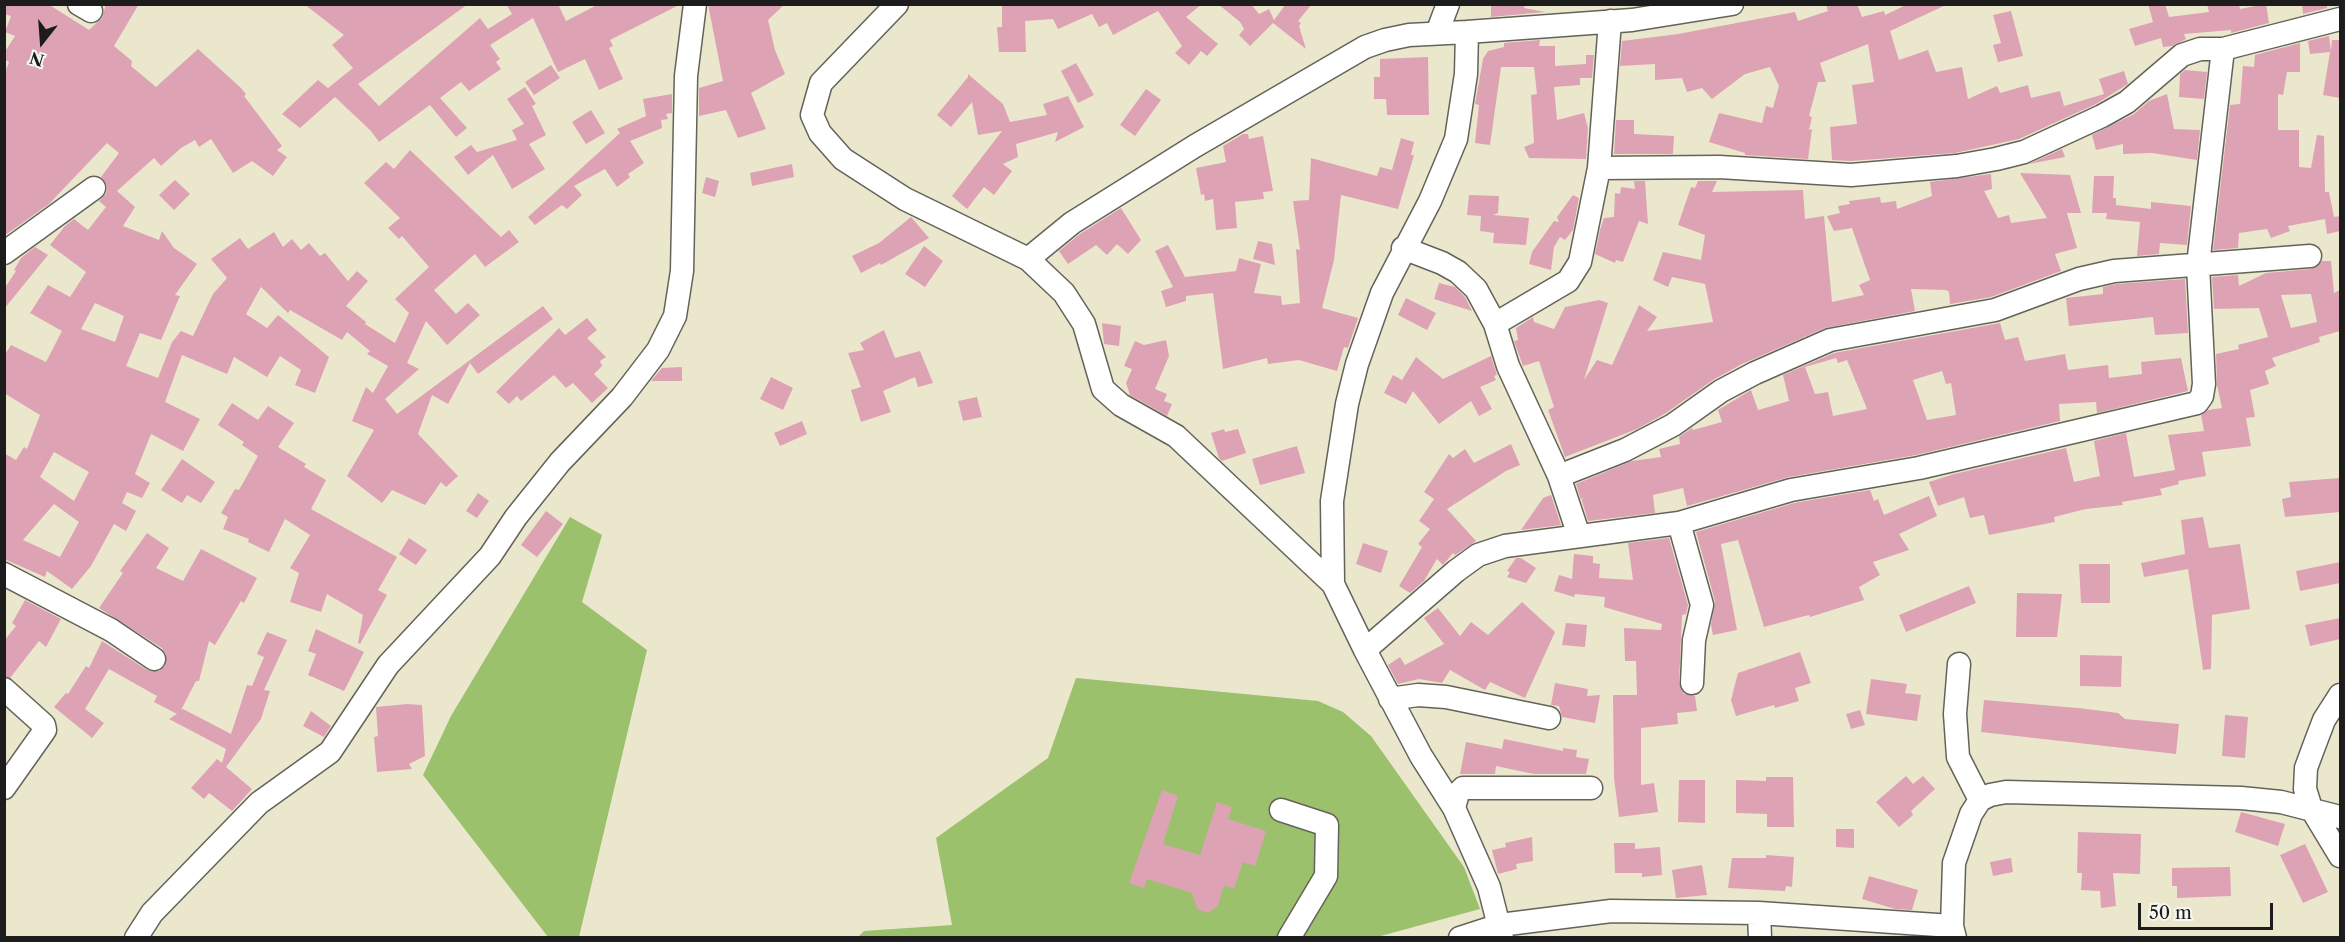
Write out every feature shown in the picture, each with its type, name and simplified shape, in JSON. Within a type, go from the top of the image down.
[{"type":"street","points":[[136,938],[152,913],[259,803],[330,752],[388,665],[490,556],[516,517],[560,462],[622,397],[658,350],[675,316],[682,271],[686,76],[695,4]]},
{"type":"street","points":[[897,4],[821,83],[812,115],[820,133],[843,159],[905,199],[1028,259],[1064,293],[1084,324],[1103,388],[1121,405],[1176,436],[1334,584],[1390,699],[1421,756],[1454,808],[1489,887],[1501,931]]},
{"type":"street","points":[[1437,33],[1448,4]]},
{"type":"street","points":[[1028,259],[1072,223],[1196,146],[1365,47],[1385,40],[1437,33],[1610,21],[1732,4]]},
{"type":"street","points":[[1599,168],[1719,167],[1851,175],[1946,168],[1996,159],[2024,152],[2102,116],[2127,102],[2182,55],[2200,49],[2223,49],[2340,19]]},
{"type":"street","points":[[1495,324],[1559,286],[1574,273],[1583,247],[1599,168],[1610,21]]},
{"type":"street","points":[[1334,584],[1332,501],[1347,404],[1357,364],[1382,293],[1403,248],[1430,201],[1455,139],[1466,74],[1467,32]]},
{"type":"street","points":[[1365,650],[1456,571],[1478,555],[1505,546],[1679,523],[1810,486],[1919,468],[2197,403],[2202,396],[2204,384],[2198,265],[2223,49]]},
{"type":"street","points":[[4,253],[94,188]]},
{"type":"street","points":[[1403,248],[1442,262],[1458,272],[1476,289],[1495,324],[1508,366],[1559,476],[1579,536]]},
{"type":"street","points":[[1559,476],[1625,450],[1673,425],[1721,392],[1755,373],[1830,340],[1995,310],[2094,275],[2310,256]]},
{"type":"street","points":[[1679,523],[1702,605],[1694,640],[1692,683]]},
{"type":"street","points":[[4,574],[111,630],[154,659]]},
{"type":"street","points":[[1959,664],[1955,714],[1958,757],[1980,801]]},
{"type":"street","points":[[4,689],[44,725],[45,730],[4,788]]},
{"type":"street","points":[[1390,699],[1418,695],[1446,697],[1550,718]]},
{"type":"street","points":[[2340,695],[2324,720],[2306,768],[2305,789],[2311,808],[2340,856]]},
{"type":"street","points":[[1454,808],[1458,793],[1463,788],[1591,788]]},
{"type":"street","points":[[1460,938],[1611,911],[1759,913],[1954,932],[1954,863],[1967,824],[1980,801],[1990,795],[2006,792],[2203,796],[2281,802],[2340,817]]},
{"type":"street","points":[[1281,810],[1327,825],[1326,876],[1289,938]]},
{"type":"street","points":[[1759,913],[1760,938]]},
{"type":"green space","points":[[570,517],[602,535],[582,602],[647,650],[579,937],[548,937],[423,775],[451,716]]},
{"type":"green space","points":[[1076,678],[1318,701],[1343,712],[1371,736],[1464,867],[1480,909],[1377,937],[857,938],[864,931],[952,925],[936,838],[1048,758]]},
{"type":"building","points":[[4,4],[48,4],[89,30],[102,18],[106,4],[139,4],[114,46],[132,61],[131,66],[156,87],[198,49],[246,94],[244,96],[282,146],[277,150],[287,157],[273,176],[252,161],[233,173],[211,139],[199,147],[195,140],[181,148],[161,166],[154,158],[117,191],[135,207],[123,226],[159,240],[162,231],[174,248],[197,264],[175,295],[180,296],[161,340],[140,333],[126,366],[158,378],[172,342],[181,331],[193,336],[213,294],[227,278],[211,259],[240,238],[248,249],[274,232],[283,247],[292,239],[301,250],[309,243],[320,256],[325,253],[348,281],[357,271],[368,281],[346,306],[366,322],[365,324],[395,343],[409,313],[395,299],[429,267],[402,236],[399,239],[388,228],[400,218],[364,183],[386,162],[394,169],[410,150],[501,237],[509,230],[519,242],[485,267],[475,254],[434,290],[456,314],[468,303],[480,315],[447,345],[426,321],[407,363],[419,369],[385,399],[397,414],[543,306],[553,319],[478,374],[470,363],[448,404],[432,395],[418,434],[458,476],[446,487],[441,482],[425,505],[392,490],[382,503],[347,476],[374,430],[352,421],[366,387],[373,393],[388,366],[367,354],[370,351],[347,332],[342,340],[290,310],[288,313],[261,287],[246,314],[267,328],[278,315],[329,357],[315,393],[295,385],[301,370],[280,356],[267,377],[234,357],[227,374],[182,355],[165,402],[200,419],[183,451],[151,434],[135,474],[150,483],[142,498],[127,492],[122,503],[136,511],[126,531],[114,524],[91,566],[72,589],[47,571],[45,577],[4,559],[4,453],[16,460],[24,447],[27,449],[40,415],[4,393],[4,356],[11,345],[46,362],[62,331],[30,313],[48,285],[70,297],[86,272],[50,245],[65,226],[74,219],[88,230],[106,207],[99,201],[106,194],[107,187],[101,177],[119,153],[107,143],[49,204],[4,236],[4,75],[9,62],[4,59],[4,53],[15,36],[5,32],[11,16],[4,14]],"holes":[[[95,303],[124,316],[115,342],[81,329]],[[54,452],[89,472],[74,501],[40,477]],[[54,504],[79,522],[60,557],[23,540]]]},
{"type":"building","points":[[304,4],[468,4],[358,84],[379,106],[480,18],[488,29],[512,14],[506,4],[558,4],[566,21],[599,4],[681,4],[610,40],[613,46],[609,48],[623,79],[599,90],[585,59],[558,72],[533,18],[490,45],[500,59],[496,62],[501,69],[469,91],[461,82],[440,98],[467,128],[456,137],[430,105],[379,142],[371,131],[335,97],[300,128],[282,114],[318,80],[328,88],[353,68],[332,45],[344,35]]},
{"type":"building","points":[[708,4],[785,4],[768,20],[775,50],[785,74],[751,93],[766,129],[738,138],[726,110],[699,116],[699,88],[723,81]]},
{"type":"building","points":[[1002,4],[1202,4],[1186,17],[1218,44],[1207,56],[1201,51],[1189,65],[1175,53],[1182,46],[1158,11],[1113,35],[1107,23],[1099,27],[1092,14],[1058,29],[1053,19],[1025,21],[1026,52],[999,52],[997,27],[1002,27]]},
{"type":"building","points":[[1218,4],[1251,4],[1259,14],[1269,9],[1274,20],[1286,4],[1312,4],[1298,21],[1301,23],[1299,26],[1306,49],[1273,23],[1250,46],[1239,35],[1244,29],[1240,22]]},
{"type":"building","points":[[1491,4],[1525,4],[1524,8],[1545,12],[1491,17]]},
{"type":"building","points":[[1826,4],[1857,4],[1862,17],[1884,11],[1885,15],[1908,4],[1948,4],[1890,31],[1899,60],[1928,50],[1936,72],[1962,67],[1968,99],[1997,86],[2000,93],[2028,85],[2031,98],[2060,91],[2064,106],[2104,94],[2099,79],[2124,71],[2128,84],[2096,104],[2019,139],[1955,153],[1851,161],[1832,160],[1830,127],[1857,124],[1852,85],[1874,82],[1868,44],[1820,63],[1826,82],[1818,82],[1809,116],[1812,117],[1809,130],[1812,129],[1808,159],[1745,155],[1745,153],[1709,142],[1719,113],[1762,123],[1766,106],[1773,108],[1779,86],[1770,67],[1745,74],[1712,99],[1702,88],[1687,92],[1682,78],[1655,80],[1655,64],[1620,66],[1622,41],[1678,34],[1795,12],[1798,21],[1828,11]]},
{"type":"building","points":[[2148,4],[2165,4],[2169,17],[2209,12],[2207,4],[2239,4],[2240,9],[2266,4],[2269,23],[2231,33],[2231,30],[2184,34],[2186,39],[2172,46],[2163,47],[2161,38],[2135,46],[2129,29],[2153,22]]},
{"type":"building","points":[[2302,4],[2327,4],[2327,8],[2303,14]]},
{"type":"building","points":[[2011,11],[2023,56],[1998,62],[1993,45],[2001,43],[1993,15]]},
{"type":"building","points":[[2329,36],[2331,51],[2332,40],[2340,40],[2340,98],[2323,95],[2330,52],[2310,54],[2308,41]]},
{"type":"building","points":[[1540,40],[1539,46],[1555,46],[1555,66],[1586,64],[1586,55],[1594,55],[1592,78],[1580,78],[1580,85],[1554,87],[1557,120],[1584,113],[1588,128],[1586,159],[1529,158],[1524,147],[1534,143],[1531,95],[1537,94],[1534,67],[1501,67],[1490,145],[1475,143],[1479,105],[1475,104],[1483,59],[1488,51],[1504,47],[1504,43]]},
{"type":"building","points":[[2300,43],[2300,72],[2287,72],[2283,95],[2278,94],[2278,130],[2299,130],[2299,167],[2311,168],[2317,135],[2324,136],[2325,192],[2329,192],[2334,217],[2340,216],[2340,231],[2327,234],[2325,219],[2288,226],[2290,231],[2271,238],[2267,229],[2239,233],[2238,248],[2213,250],[2230,105],[2240,104],[2243,66],[2254,67],[2255,55]]},
{"type":"building","points":[[1428,57],[1429,115],[1387,115],[1386,99],[1374,99],[1374,77],[1380,77],[1380,59]]},
{"type":"building","points":[[1076,63],[1094,95],[1078,103],[1061,71]]},
{"type":"building","points":[[551,65],[560,78],[534,95],[525,82]]},
{"type":"building","points":[[2185,70],[2207,72],[2204,99],[2179,97],[2180,74]]},
{"type":"building","points":[[968,74],[1003,104],[1010,122],[1047,115],[1043,104],[1068,96],[1084,127],[1055,142],[1058,132],[1016,144],[1018,157],[1003,164],[1012,171],[994,195],[984,187],[967,209],[952,196],[1002,131],[978,135],[972,102],[951,127],[937,115],[968,77]]},
{"type":"building","points":[[525,87],[536,104],[532,106],[546,135],[529,144],[545,169],[512,189],[493,155],[468,175],[454,157],[471,145],[477,152],[517,140],[512,130],[524,124],[507,99]]},
{"type":"building","points":[[1146,89],[1161,100],[1135,136],[1120,125]]},
{"type":"building","points":[[672,94],[672,113],[666,114],[668,119],[661,120],[662,128],[630,141],[644,163],[628,174],[630,177],[617,187],[605,169],[574,186],[582,195],[567,209],[562,205],[535,225],[528,217],[620,133],[617,129],[646,116],[643,99]]},
{"type":"building","points":[[2167,94],[2174,129],[2200,130],[2197,160],[2152,153],[2123,154],[2123,144],[2096,150],[2092,135],[2134,114],[2149,101]]},
{"type":"building","points":[[591,110],[605,133],[586,144],[572,122]]},
{"type":"building","points":[[1616,120],[1634,120],[1634,134],[1674,136],[1673,154],[1614,154]]},
{"type":"building","points":[[1243,134],[1248,134],[1249,139],[1263,136],[1273,191],[1263,192],[1264,199],[1235,202],[1237,228],[1216,230],[1213,199],[1205,201],[1204,194],[1201,195],[1196,168],[1226,162],[1223,146]]},
{"type":"building","points":[[1401,138],[1414,142],[1411,155],[1414,155],[1398,209],[1341,195],[1334,260],[1322,308],[1358,318],[1348,348],[1344,347],[1337,371],[1299,360],[1268,364],[1267,358],[1223,369],[1213,293],[1186,296],[1186,301],[1166,307],[1161,291],[1173,287],[1155,251],[1168,245],[1185,277],[1236,271],[1239,258],[1261,264],[1254,293],[1281,296],[1282,305],[1300,303],[1296,249],[1300,250],[1293,201],[1309,200],[1311,158],[1377,176],[1380,167],[1392,170]]},
{"type":"building","points":[[2062,149],[2065,157],[2029,164]]},
{"type":"building","points":[[792,164],[794,177],[752,186],[750,173]]},
{"type":"building","points":[[2020,173],[2070,175],[2081,213],[2067,213],[2077,248],[2055,254],[2061,271],[1991,297],[1950,304],[1949,292],[1946,290],[1911,289],[1915,311],[1825,328],[1742,364],[1637,429],[1565,457],[1548,410],[1554,407],[1539,361],[1523,366],[1514,341],[1518,340],[1516,328],[1533,317],[1534,322],[1554,329],[1565,307],[1599,300],[1608,303],[1584,380],[1597,360],[1612,365],[1639,305],[1657,317],[1647,331],[1713,322],[1705,284],[1672,277],[1668,287],[1653,280],[1663,252],[1701,260],[1705,235],[1678,225],[1691,187],[1695,188],[1698,181],[1717,181],[1712,192],[1803,190],[1805,219],[1824,216],[1832,302],[1864,295],[1859,285],[1870,280],[1852,228],[1834,231],[1827,216],[1840,213],[1838,206],[1850,204],[1849,201],[1880,197],[1881,203],[1896,201],[1897,209],[1932,196],[1930,182],[1991,174],[1992,189],[1984,191],[1998,218],[2009,215],[2011,223],[2047,218]]},
{"type":"building","points":[[2094,176],[2114,176],[2113,198],[2116,198],[2116,205],[2151,209],[2151,202],[2191,206],[2187,245],[2160,243],[2159,254],[2137,256],[2140,222],[2106,219],[2107,213],[2092,213]]},
{"type":"building","points":[[706,177],[719,181],[715,197],[702,193]]},
{"type":"building","points":[[175,180],[190,194],[174,210],[159,195]]},
{"type":"building","points":[[1634,181],[1645,181],[1648,224],[1639,221],[1623,262],[1616,260],[1615,263],[1595,254],[1600,230],[1604,218],[1614,217],[1615,193],[1620,194],[1621,187],[1635,189]]},
{"type":"building","points":[[1469,195],[1499,196],[1498,213],[1493,215],[1529,218],[1526,245],[1493,243],[1494,233],[1480,231],[1481,216],[1467,215]]},
{"type":"building","points":[[1573,195],[1579,198],[1573,230],[1565,240],[1560,237],[1554,247],[1551,270],[1529,264],[1532,252],[1554,221],[1559,222],[1557,217]]},
{"type":"building","points":[[1121,208],[1141,240],[1128,254],[1117,244],[1107,255],[1096,245],[1068,264],[1059,251],[1080,234]]},
{"type":"building","points":[[911,217],[929,238],[881,265],[880,263],[861,273],[852,256],[879,243]]},
{"type":"building","points":[[1258,241],[1272,244],[1275,265],[1253,259]]},
{"type":"building","points":[[924,246],[943,261],[925,287],[905,274]]},
{"type":"building","points":[[35,247],[48,255],[4,309],[4,289],[16,271],[14,270],[21,258]]},
{"type":"building","points":[[2322,261],[2331,261],[2334,293],[2340,290],[2340,331],[2319,337],[2320,342],[2272,358],[2276,366],[2265,371],[2269,384],[2250,390],[2255,417],[2246,418],[2251,446],[2202,452],[2206,476],[2178,481],[2179,484],[2160,489],[2162,495],[2122,502],[2123,505],[2086,509],[2054,517],[2055,522],[1989,535],[1984,515],[1970,518],[1964,497],[1938,506],[1929,482],[2066,448],[2074,482],[2100,476],[2094,441],[2126,433],[2134,477],[2175,470],[2168,435],[2204,431],[2201,415],[2208,410],[2222,408],[2217,385],[2216,354],[2239,349],[2238,345],[2268,337],[2259,308],[2214,309],[2212,277],[2238,275],[2239,286],[2266,273],[2311,269]],"holes":[[[2311,294],[2317,322],[2291,328],[2281,295]]]},
{"type":"building","points":[[2185,279],[2188,333],[2155,335],[2153,317],[2069,326],[2066,298],[2103,294],[2103,287],[2116,284]]},
{"type":"building","points":[[1439,283],[1455,287],[1465,297],[1472,311],[1434,299]]},
{"type":"building","points":[[1406,298],[1436,313],[1427,330],[1398,315]]},
{"type":"building","points":[[587,318],[597,330],[587,338],[606,357],[600,361],[602,366],[594,374],[608,388],[592,403],[573,383],[566,388],[554,375],[521,401],[517,396],[509,404],[496,392],[559,328],[565,335]]},
{"type":"building","points":[[1102,323],[1121,326],[1119,346],[1104,344]]},
{"type":"building","points":[[2000,323],[2005,340],[2018,337],[2025,361],[2065,354],[2068,370],[2108,365],[2109,378],[2142,374],[2141,362],[2181,358],[2188,391],[2097,413],[2096,402],[2059,404],[2060,421],[1916,455],[1789,477],[1687,506],[1683,488],[1653,495],[1655,513],[1588,521],[1583,497],[1581,500],[1576,484],[1632,461],[1661,457],[1659,449],[1680,444],[1679,437],[1692,428],[1693,430],[1722,422],[1718,410],[1751,390],[1758,410],[1789,401],[1783,375],[1834,353]],"holes":[[[1836,358],[1838,363],[1847,360],[1867,409],[1833,416],[1828,392],[1815,394],[1805,367]],[[1942,371],[1946,384],[1951,383],[1956,415],[1927,420],[1913,380]]]},
{"type":"building","points":[[884,330],[895,358],[920,351],[933,383],[918,387],[915,377],[883,391],[891,412],[861,422],[851,390],[861,387],[848,353],[864,350],[860,343]]},
{"type":"building","points":[[1166,340],[1169,356],[1155,389],[1167,394],[1164,401],[1172,404],[1167,416],[1130,395],[1126,383],[1132,369],[1124,366],[1135,341],[1144,345]]},
{"type":"building","points":[[1491,356],[1497,375],[1494,376],[1496,380],[1480,387],[1492,409],[1479,416],[1471,401],[1439,424],[1413,391],[1406,404],[1384,393],[1393,375],[1402,380],[1416,357],[1443,379]]},
{"type":"building","points":[[682,367],[682,381],[651,381],[662,368]]},
{"type":"building","points":[[771,377],[793,388],[783,410],[760,399]]},
{"type":"building","points":[[977,397],[982,417],[963,421],[958,401]]},
{"type":"building","points":[[232,403],[258,420],[268,406],[294,423],[278,447],[306,464],[304,467],[326,480],[311,509],[397,557],[378,590],[387,595],[360,644],[358,643],[363,615],[327,594],[321,612],[290,602],[299,573],[290,568],[310,535],[285,519],[269,552],[248,542],[249,539],[223,529],[228,517],[221,513],[235,489],[239,490],[258,456],[242,445],[244,442],[218,425]]},
{"type":"building","points":[[802,421],[807,434],[780,446],[774,433]]},
{"type":"building","points":[[1224,429],[1225,432],[1238,429],[1246,453],[1222,461],[1219,458],[1211,433]]},
{"type":"building","points":[[1511,444],[1520,465],[1506,471],[1447,509],[1476,541],[1455,555],[1453,553],[1443,565],[1437,559],[1424,581],[1410,593],[1399,586],[1422,547],[1418,544],[1430,529],[1419,521],[1434,499],[1424,492],[1449,454],[1453,458],[1465,449],[1474,463]]},
{"type":"building","points":[[1297,446],[1305,473],[1260,485],[1252,459]]},
{"type":"building","points":[[182,459],[215,482],[201,503],[187,495],[182,503],[161,490]]},
{"type":"building","points":[[2340,478],[2340,512],[2285,517],[2282,499],[2291,497],[2289,482]]},
{"type":"building","points":[[1870,490],[1874,501],[1878,499],[1884,515],[1929,496],[1937,516],[1899,534],[1909,550],[1873,562],[1880,575],[1859,587],[1864,600],[1810,617],[1809,615],[1764,627],[1738,540],[1721,544],[1737,630],[1713,635],[1711,625],[1715,601],[1696,532],[1794,503]]},
{"type":"building","points":[[478,493],[489,501],[477,518],[466,511]]},
{"type":"building","points":[[1551,495],[1561,525],[1521,530],[1543,498]]},
{"type":"building","points":[[546,511],[563,524],[537,557],[521,545]]},
{"type":"building","points":[[2203,517],[2209,548],[2240,544],[2250,609],[2212,615],[2211,669],[2203,670],[2188,569],[2144,577],[2141,563],[2185,554],[2181,520]]},
{"type":"building","points":[[147,533],[169,548],[156,568],[183,581],[201,549],[257,578],[244,603],[241,601],[215,645],[209,641],[199,681],[196,681],[181,710],[231,734],[247,685],[252,686],[264,657],[257,654],[267,632],[287,640],[264,690],[270,691],[261,719],[226,767],[252,789],[232,811],[209,793],[204,799],[191,788],[217,759],[222,763],[226,749],[169,719],[177,714],[154,702],[157,696],[109,669],[85,709],[104,723],[92,738],[54,707],[66,693],[68,694],[86,666],[89,668],[102,641],[147,670],[159,671],[165,666],[166,654],[162,648],[99,608],[123,573],[120,571]]},
{"type":"building","points":[[409,538],[427,550],[416,565],[399,554]]},
{"type":"building","points":[[1669,538],[1688,605],[1686,614],[1682,615],[1679,683],[1684,694],[1695,696],[1697,711],[1677,713],[1678,724],[1641,728],[1641,785],[1654,783],[1658,812],[1619,817],[1614,778],[1613,695],[1637,695],[1636,661],[1625,661],[1624,628],[1661,630],[1662,624],[1604,607],[1605,597],[1575,594],[1574,597],[1554,591],[1559,575],[1572,579],[1574,554],[1593,556],[1593,563],[1600,564],[1599,578],[1633,580],[1628,543]]},
{"type":"building","points":[[1363,543],[1388,551],[1381,573],[1356,564]]},
{"type":"building","points":[[1516,558],[1521,558],[1536,568],[1526,583],[1507,577],[1510,572],[1507,571]]},
{"type":"building","points":[[2340,562],[2340,583],[2300,591],[2296,571]]},
{"type":"building","points":[[2079,564],[2110,564],[2110,603],[2081,603]]},
{"type":"building","points":[[1969,586],[1976,603],[1906,632],[1899,615]]},
{"type":"building","points":[[2017,593],[2062,594],[2057,637],[2016,637]]},
{"type":"building","points":[[25,600],[61,619],[46,647],[39,641],[10,678],[4,676],[4,641],[16,626],[12,623]]},
{"type":"building","points":[[1522,602],[1555,632],[1525,698],[1490,682],[1485,690],[1450,670],[1442,683],[1419,679],[1398,684],[1388,665],[1400,657],[1405,665],[1444,644],[1424,618],[1438,608],[1460,636],[1471,622],[1488,635]]},
{"type":"building","points":[[2340,618],[2340,639],[2310,646],[2305,625]]},
{"type":"building","points":[[1566,623],[1587,625],[1585,647],[1562,645]]},
{"type":"building","points":[[316,629],[364,652],[344,691],[308,675],[316,654],[308,651]]},
{"type":"building","points":[[1800,652],[1811,683],[1795,688],[1799,701],[1775,708],[1774,705],[1736,716],[1731,700],[1738,673]]},
{"type":"building","points":[[2080,655],[2122,656],[2121,687],[2080,686]]},
{"type":"building","points":[[1871,679],[1907,684],[1905,693],[1921,695],[1917,721],[1866,714]]},
{"type":"building","points":[[1555,683],[1588,689],[1587,696],[1600,695],[1595,723],[1562,717],[1559,706],[1551,705]]},
{"type":"building","points":[[1984,700],[2078,708],[2118,713],[2125,719],[2179,724],[2176,754],[1981,732]]},
{"type":"building","points":[[422,705],[425,756],[409,764],[412,769],[377,772],[374,737],[378,736],[376,707]]},
{"type":"building","points":[[1860,710],[1865,725],[1851,729],[1846,714]]},
{"type":"building","points":[[311,711],[331,726],[324,737],[303,726]]},
{"type":"building","points":[[2225,715],[2248,717],[2245,758],[2222,756]]},
{"type":"building","points":[[1504,739],[1563,751],[1563,748],[1577,750],[1576,757],[1589,759],[1586,774],[1534,774],[1496,766],[1495,774],[1460,774],[1466,742],[1502,749]]},
{"type":"building","points":[[1906,776],[1913,784],[1923,776],[1935,789],[1911,811],[1913,815],[1899,827],[1876,802]]},
{"type":"building","points":[[1766,777],[1793,777],[1794,827],[1767,827],[1767,814],[1736,813],[1736,780],[1766,781]]},
{"type":"building","points":[[1679,780],[1705,780],[1705,823],[1678,822]]},
{"type":"building","points":[[1162,790],[1178,796],[1163,844],[1200,855],[1217,802],[1232,807],[1228,819],[1266,831],[1255,866],[1243,862],[1234,889],[1224,885],[1218,906],[1208,913],[1197,909],[1192,893],[1147,879],[1144,888],[1129,883]]},
{"type":"building","points":[[2241,812],[2285,824],[2278,846],[2235,832]]},
{"type":"building","points":[[1836,829],[1854,829],[1854,848],[1836,847]]},
{"type":"building","points":[[2078,832],[2141,834],[2140,874],[2113,873],[2116,906],[2101,908],[2100,891],[2081,890],[2082,873],[2077,873]]},
{"type":"building","points":[[1532,837],[1533,861],[1516,864],[1517,869],[1498,874],[1492,850],[1506,847],[1505,843]]},
{"type":"building","points":[[1614,843],[1635,843],[1635,849],[1660,847],[1662,875],[1642,877],[1642,873],[1615,873]]},
{"type":"building","points":[[2305,844],[2328,892],[2303,903],[2280,855]]},
{"type":"building","points":[[1766,855],[1794,857],[1792,887],[1786,886],[1785,891],[1728,888],[1732,858],[1766,858]]},
{"type":"building","points":[[2011,858],[2013,872],[1993,876],[1990,862]]},
{"type":"building","points":[[1702,865],[1707,895],[1676,898],[1672,870]]},
{"type":"building","points":[[2230,867],[2231,896],[2177,898],[2177,886],[2172,886],[2172,868]]},
{"type":"building","points":[[1869,876],[1918,890],[1912,910],[1895,909],[1862,899]]}]
